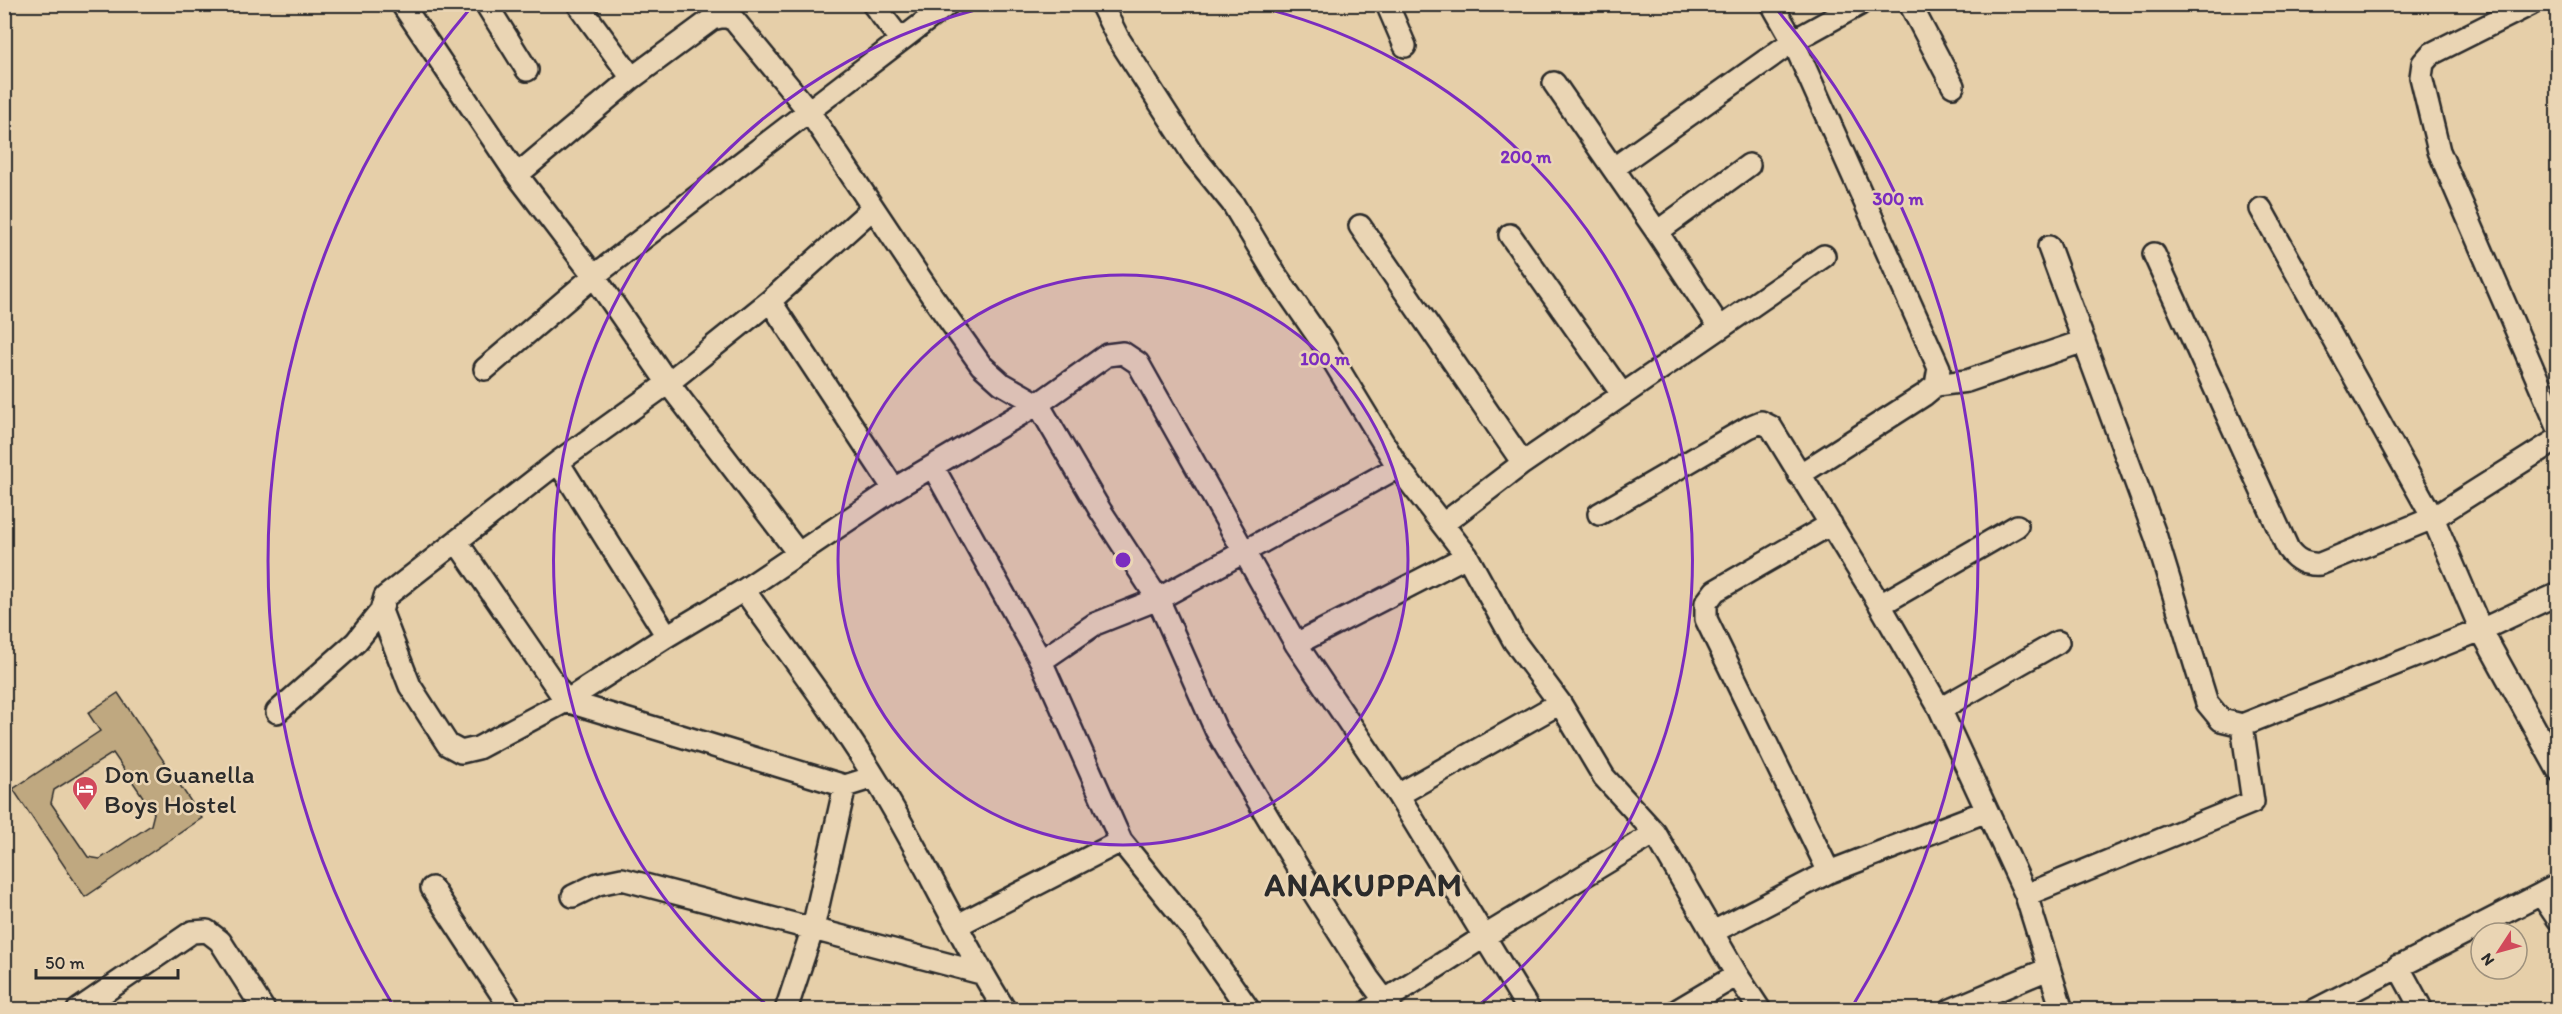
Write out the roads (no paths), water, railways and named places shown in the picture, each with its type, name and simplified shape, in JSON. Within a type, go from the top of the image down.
[{"type":"street","points":[[486,4],[527,70]]},
{"type":"street","points":[[578,4],[632,78]]},
{"type":"street","points":[[873,4],[900,39]]},
{"type":"street","points":[[485,369],[594,276],[948,4]]},
{"type":"street","points":[[1101,4],[1118,38],[1194,156],[1233,204],[1275,273],[1322,342],[1398,467],[1467,556],[1514,640],[1560,703],[1604,777],[1655,833],[1737,975],[1760,1010]]},
{"type":"street","points":[[1387,4],[1406,46]]},
{"type":"street","points":[[1772,4],[1793,41],[1870,219],[1934,355],[1939,368],[1936,385]]},
{"type":"street","points":[[1614,168],[1793,41],[1860,4]]},
{"type":"street","points":[[1910,4],[1953,86]]},
{"type":"street","points":[[2531,4],[2431,54],[2423,63],[2421,77],[2439,151],[2558,427]]},
{"type":"street","points":[[405,6],[517,175],[594,276],[668,383],[798,553]]},
{"type":"street","points":[[517,175],[632,78],[712,19],[725,16],[734,20],[808,110],[981,365],[1001,383],[1038,404],[1100,510],[1158,599],[1216,730],[1299,871],[1368,978],[1383,1007],[1485,936],[1655,833]]},
{"type":"street","points":[[1554,83],[1657,231],[1720,328]]},
{"type":"street","points":[[1657,231],[1749,165]]},
{"type":"street","points":[[277,712],[356,642],[381,610],[385,597],[558,462],[668,383],[770,301],[873,208]]},
{"type":"street","points":[[2261,209],[2433,518],[2481,630],[2558,770]]},
{"type":"street","points":[[1360,226],[1523,463]]},
{"type":"street","points":[[1510,235],[1622,394]]},
{"type":"street","points":[[2049,247],[2156,537],[2207,703],[2221,720],[2242,724],[2481,630],[2558,594]]},
{"type":"street","points":[[2154,254],[2294,557],[2309,565],[2320,564],[2433,518],[2558,439]]},
{"type":"street","points":[[1443,524],[1523,463],[1824,256]]},
{"type":"street","points":[[770,301],[894,489]]},
{"type":"street","points":[[1800,475],[1936,385],[1966,381],[2084,341]]},
{"type":"street","points":[[381,610],[410,686],[448,745],[461,752],[478,748],[566,701],[744,590],[894,489],[1038,404],[1107,354],[1123,353],[1138,363],[1296,644],[1398,795],[1529,1010]]},
{"type":"street","points":[[1599,514],[1761,422],[1770,427],[1880,604],[1940,709],[2026,895],[2062,1010]]},
{"type":"street","points":[[558,462],[667,636]]},
{"type":"street","points":[[933,467],[1041,661],[1121,841],[1193,930],[1244,1008]]},
{"type":"street","points":[[1041,661],[1095,624],[1158,599],[1398,467]]},
{"type":"street","points":[[1829,872],[1706,619],[1706,603],[1715,591],[1831,524]]},
{"type":"street","points":[[1880,604],[2017,526]]},
{"type":"street","points":[[456,542],[566,701],[845,786],[874,777]]},
{"type":"street","points":[[1296,644],[1467,556]]},
{"type":"street","points":[[744,590],[874,777],[958,925],[981,973],[1005,1010]]},
{"type":"street","points":[[1940,709],[2058,642]]},
{"type":"street","points":[[1398,795],[1560,703]]},
{"type":"street","points":[[2026,895],[2253,802],[2242,724]]},
{"type":"street","points":[[786,1010],[813,928],[845,786]]},
{"type":"street","points":[[1713,932],[1829,872],[1987,811]]},
{"type":"street","points":[[958,925],[1121,841]]},
{"type":"street","points":[[573,896],[598,884],[622,879],[981,973]]},
{"type":"street","points":[[432,888],[512,1010]]},
{"type":"street","points":[[2315,1010],[2549,889],[2558,919]]},
{"type":"street","points":[[78,1010],[192,932],[207,931],[220,941],[264,1010]]},
{"type":"street","points":[[2398,966],[2422,1010]]},
{"type":"street","points":[[1951,1010],[2048,969]]},
{"type":"street","points":[[1678,1010],[1737,975]]},
{"type":"place","name":"Don Guanella Boys Hostel","points":[[85,812]]},
{"type":"district","name":"ANAKUPPAM","points":[[1364,885]]}]
